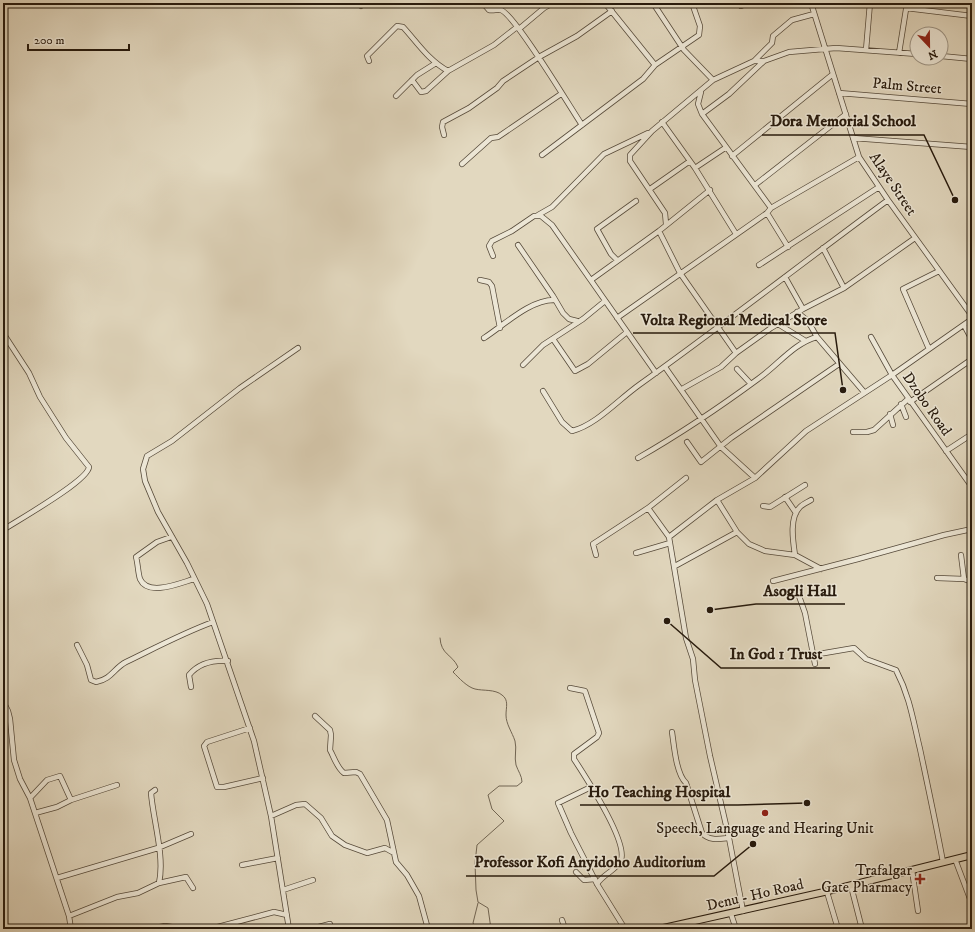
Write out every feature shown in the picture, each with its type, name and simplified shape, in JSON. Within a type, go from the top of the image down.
[{"type":"main road","name":"Denu - Ho Road","points":[[659,929],[827,892],[972,855]]},
{"type":"street","points":[[483,3],[489,10],[500,10],[506,14],[518,28],[582,125]]},
{"type":"street","points":[[412,80],[421,92],[426,91],[448,71],[494,45],[553,3]]},
{"type":"street","points":[[605,3],[655,65]]},
{"type":"street","points":[[653,3],[681,46],[703,72],[713,80]]},
{"type":"street","points":[[542,155],[643,78],[655,65],[699,35],[700,32],[692,3]]},
{"type":"street","points":[[741,6],[748,3]]},
{"type":"street","name":"Alaye Street","points":[[811,3],[859,157],[915,238],[972,316]]},
{"type":"street","points":[[866,50],[870,3]]},
{"type":"street","points":[[899,53],[906,6],[972,16]]},
{"type":"street","points":[[444,134],[442,127],[443,122],[469,108],[497,88],[503,81],[577,36],[612,11]]},
{"type":"street","points":[[666,224],[665,213],[629,158],[652,131],[701,92],[713,80],[754,61],[772,43],[773,36],[792,20],[814,14]]},
{"type":"street","points":[[369,61],[367,56],[397,26],[402,27],[422,50],[436,63],[448,71]]},
{"type":"street","points":[[754,61],[764,61],[788,52],[825,48],[909,54]]},
{"type":"street","points":[[949,57],[972,59]]},
{"type":"street","points":[[702,114],[729,94],[764,61]]},
{"type":"street","points":[[396,96],[416,75],[436,63]]},
{"type":"street","points":[[732,156],[833,74]]},
{"type":"street","points":[[701,92],[698,104],[702,114],[725,148],[755,185],[771,208]]},
{"type":"street","name":"Palm Street","points":[[839,93],[972,104]]},
{"type":"street","points":[[462,164],[491,138],[498,137],[561,94]]},
{"type":"street","points":[[755,185],[846,114]]},
{"type":"street","points":[[662,122],[710,190],[736,234]]},
{"type":"street","points":[[494,256],[489,246],[490,243],[552,207],[604,154],[652,131]]},
{"type":"street","points":[[853,138],[972,147]]},
{"type":"street","points":[[695,168],[725,148]]},
{"type":"street","points":[[617,318],[767,213],[771,208],[859,157]]},
{"type":"street","points":[[650,189],[690,161]]},
{"type":"street","points":[[759,265],[879,187]]},
{"type":"street","points":[[591,280],[659,231],[710,190]]},
{"type":"street","points":[[542,391],[562,422],[572,431],[580,429],[599,418],[618,400],[720,327],[785,276],[888,200]]},
{"type":"street","points":[[618,260],[611,254],[597,229],[636,201]]},
{"type":"street","points":[[767,213],[788,247]]},
{"type":"street","points":[[538,215],[552,225],[656,373]]},
{"type":"street","points":[[659,231],[680,273],[720,327],[736,353]]},
{"type":"street","points":[[682,389],[721,367],[736,353],[797,312],[844,288],[915,238]]},
{"type":"street","points":[[518,245],[568,319],[577,321]]},
{"type":"street","points":[[823,248],[844,288]]},
{"type":"street","points":[[929,349],[903,289],[939,271]]},
{"type":"street","points":[[785,276],[803,309]]},
{"type":"street","points":[[480,280],[489,282],[492,286],[500,328]]},
{"type":"street","points":[[484,338],[529,307],[548,300],[555,300]]},
{"type":"street","points":[[523,365],[543,345],[577,321],[583,319],[605,301]]},
{"type":"street","points":[[797,312],[808,321],[817,337],[864,392]]},
{"type":"street","name":"Dzobo Road","points":[[972,319],[892,375],[972,487]]},
{"type":"street","points":[[778,324],[804,340]]},
{"type":"street","points":[[964,325],[972,340]]},
{"type":"street","points":[[553,339],[575,371],[588,364],[627,332]]},
{"type":"street","points":[[3,333],[30,373],[40,397],[66,438],[89,467],[89,471],[64,492],[3,530]]},
{"type":"street","points":[[638,458],[678,436],[751,384],[804,340],[817,337]]},
{"type":"street","points":[[636,553],[670,540],[717,500],[755,478],[806,431],[892,375],[870,337]]},
{"type":"street","points":[[289,929],[271,816],[250,728],[214,622],[194,579],[171,537],[145,481],[143,469],[147,456],[172,441],[240,388],[298,348]]},
{"type":"street","points":[[853,432],[867,432],[874,430],[901,404],[972,359]]},
{"type":"street","points":[[687,442],[701,462],[839,364]]},
{"type":"street","points":[[665,367],[682,389],[721,447],[755,478]]},
{"type":"street","points":[[737,369],[751,384]]},
{"type":"street","points":[[901,404],[906,417]]},
{"type":"street","points":[[890,414],[893,425]]},
{"type":"street","points":[[946,451],[972,434]]},
{"type":"street","points":[[596,555],[593,544],[648,508],[686,478]]},
{"type":"street","points":[[763,506],[770,507],[805,485]]},
{"type":"street","points":[[784,498],[796,514]]},
{"type":"street","points":[[717,500],[743,540],[754,547],[765,551],[795,555],[821,569]]},
{"type":"street","points":[[795,555],[793,532],[796,514],[799,507],[811,500]]},
{"type":"street","points":[[648,508],[670,540],[686,638],[693,659],[695,680],[707,741],[729,838],[743,911]]},
{"type":"street","points":[[773,581],[944,535],[972,529]]},
{"type":"street","points":[[675,566],[737,532]]},
{"type":"street","points":[[171,537],[157,542],[136,557],[140,578],[144,586],[149,588],[166,588],[194,579]]},
{"type":"street","points":[[961,555],[964,579]]},
{"type":"street","points":[[937,578],[964,579],[972,582]]},
{"type":"street","points":[[799,596],[805,612],[815,664]]},
{"type":"street","points":[[76,645],[87,665],[91,680],[98,682],[116,672],[125,663],[182,634],[214,622]]},
{"type":"street","points":[[813,654],[854,648],[866,659],[896,670],[906,689],[911,707],[944,862]]},
{"type":"street","points":[[191,687],[189,674],[192,671],[208,662],[216,660],[228,661]]},
{"type":"street","points":[[570,688],[585,691],[599,729],[597,737],[573,756],[605,809],[617,838],[622,856],[619,864],[596,881],[584,880],[576,872]]},
{"type":"street","points":[[3,701],[10,719],[14,760],[20,779],[30,798],[69,916],[71,929]]},
{"type":"street","points":[[315,716],[330,730],[332,735],[330,750],[334,755],[339,768],[344,773],[356,772],[360,774],[383,812],[388,826],[396,862],[407,875],[419,896],[428,929]]},
{"type":"street","points":[[3,721],[10,719]]},
{"type":"street","points":[[250,728],[207,742],[204,746],[217,787],[224,787],[263,778]]},
{"type":"street","points":[[672,732],[682,779],[686,783],[702,833],[706,838],[729,838]]},
{"type":"street","points":[[30,798],[47,780],[60,776],[71,800]]},
{"type":"street","points":[[35,813],[57,807],[71,800],[117,785]]},
{"type":"street","points":[[591,787],[558,803],[571,833],[596,881],[625,929]]},
{"type":"street","points":[[155,790],[151,793],[158,848],[160,874],[159,883]]},
{"type":"street","points":[[271,816],[296,805],[305,804],[321,818],[332,836],[345,845],[367,853],[385,848],[394,853]]},
{"type":"street","points":[[56,878],[158,848],[191,834]]},
{"type":"street","points":[[242,864],[278,858]]},
{"type":"street","points":[[956,860],[972,905],[972,912]]},
{"type":"street","points":[[912,870],[918,911]]},
{"type":"street","points":[[69,916],[117,897],[138,893],[159,883],[186,877],[193,888]]},
{"type":"street","points":[[283,890],[313,880]]},
{"type":"street","points":[[851,886],[862,929]]},
{"type":"street","points":[[827,892],[838,929]]},
{"type":"street","points":[[210,929],[274,912],[287,915]]},
{"type":"street","points":[[731,914],[736,929]]},
{"type":"street","points":[[562,920],[565,929]]},
{"type":"street","points":[[311,929],[330,924]]},
{"type":"street","points":[[149,929],[165,926],[186,929]]},
{"type":"waterway","points":[[440,638],[442,648],[453,659],[458,667],[453,672],[460,679],[472,688],[496,692],[506,699],[506,718],[515,741],[515,762],[522,780],[522,782],[517,786],[499,786],[488,795],[492,809],[504,821],[477,845],[475,863],[476,890],[478,902],[488,908],[491,929]]},
{"type":"waterway","points":[[476,929],[473,923],[478,903]]},
{"type":"place","name":"Dora Memorial School","points":[[955,200]]},
{"type":"place","name":"Volta Regional Medical Store","points":[[843,390]]},
{"type":"place","name":"Asogli Hall","points":[[710,610]]},
{"type":"place","name":"In God 1 Trust","points":[[667,621]]},
{"type":"place","name":"Ho Teaching Hospital","points":[[807,803]]},
{"type":"place","name":"Speech, Language and Hearing Unit","points":[[765,813]]},
{"type":"place","name":"Professor Kofi Anyidoho Auditorium","points":[[753,844]]},
{"type":"place","name":"Trafalgar Gate Pharmacy","points":[[920,879]]}]
